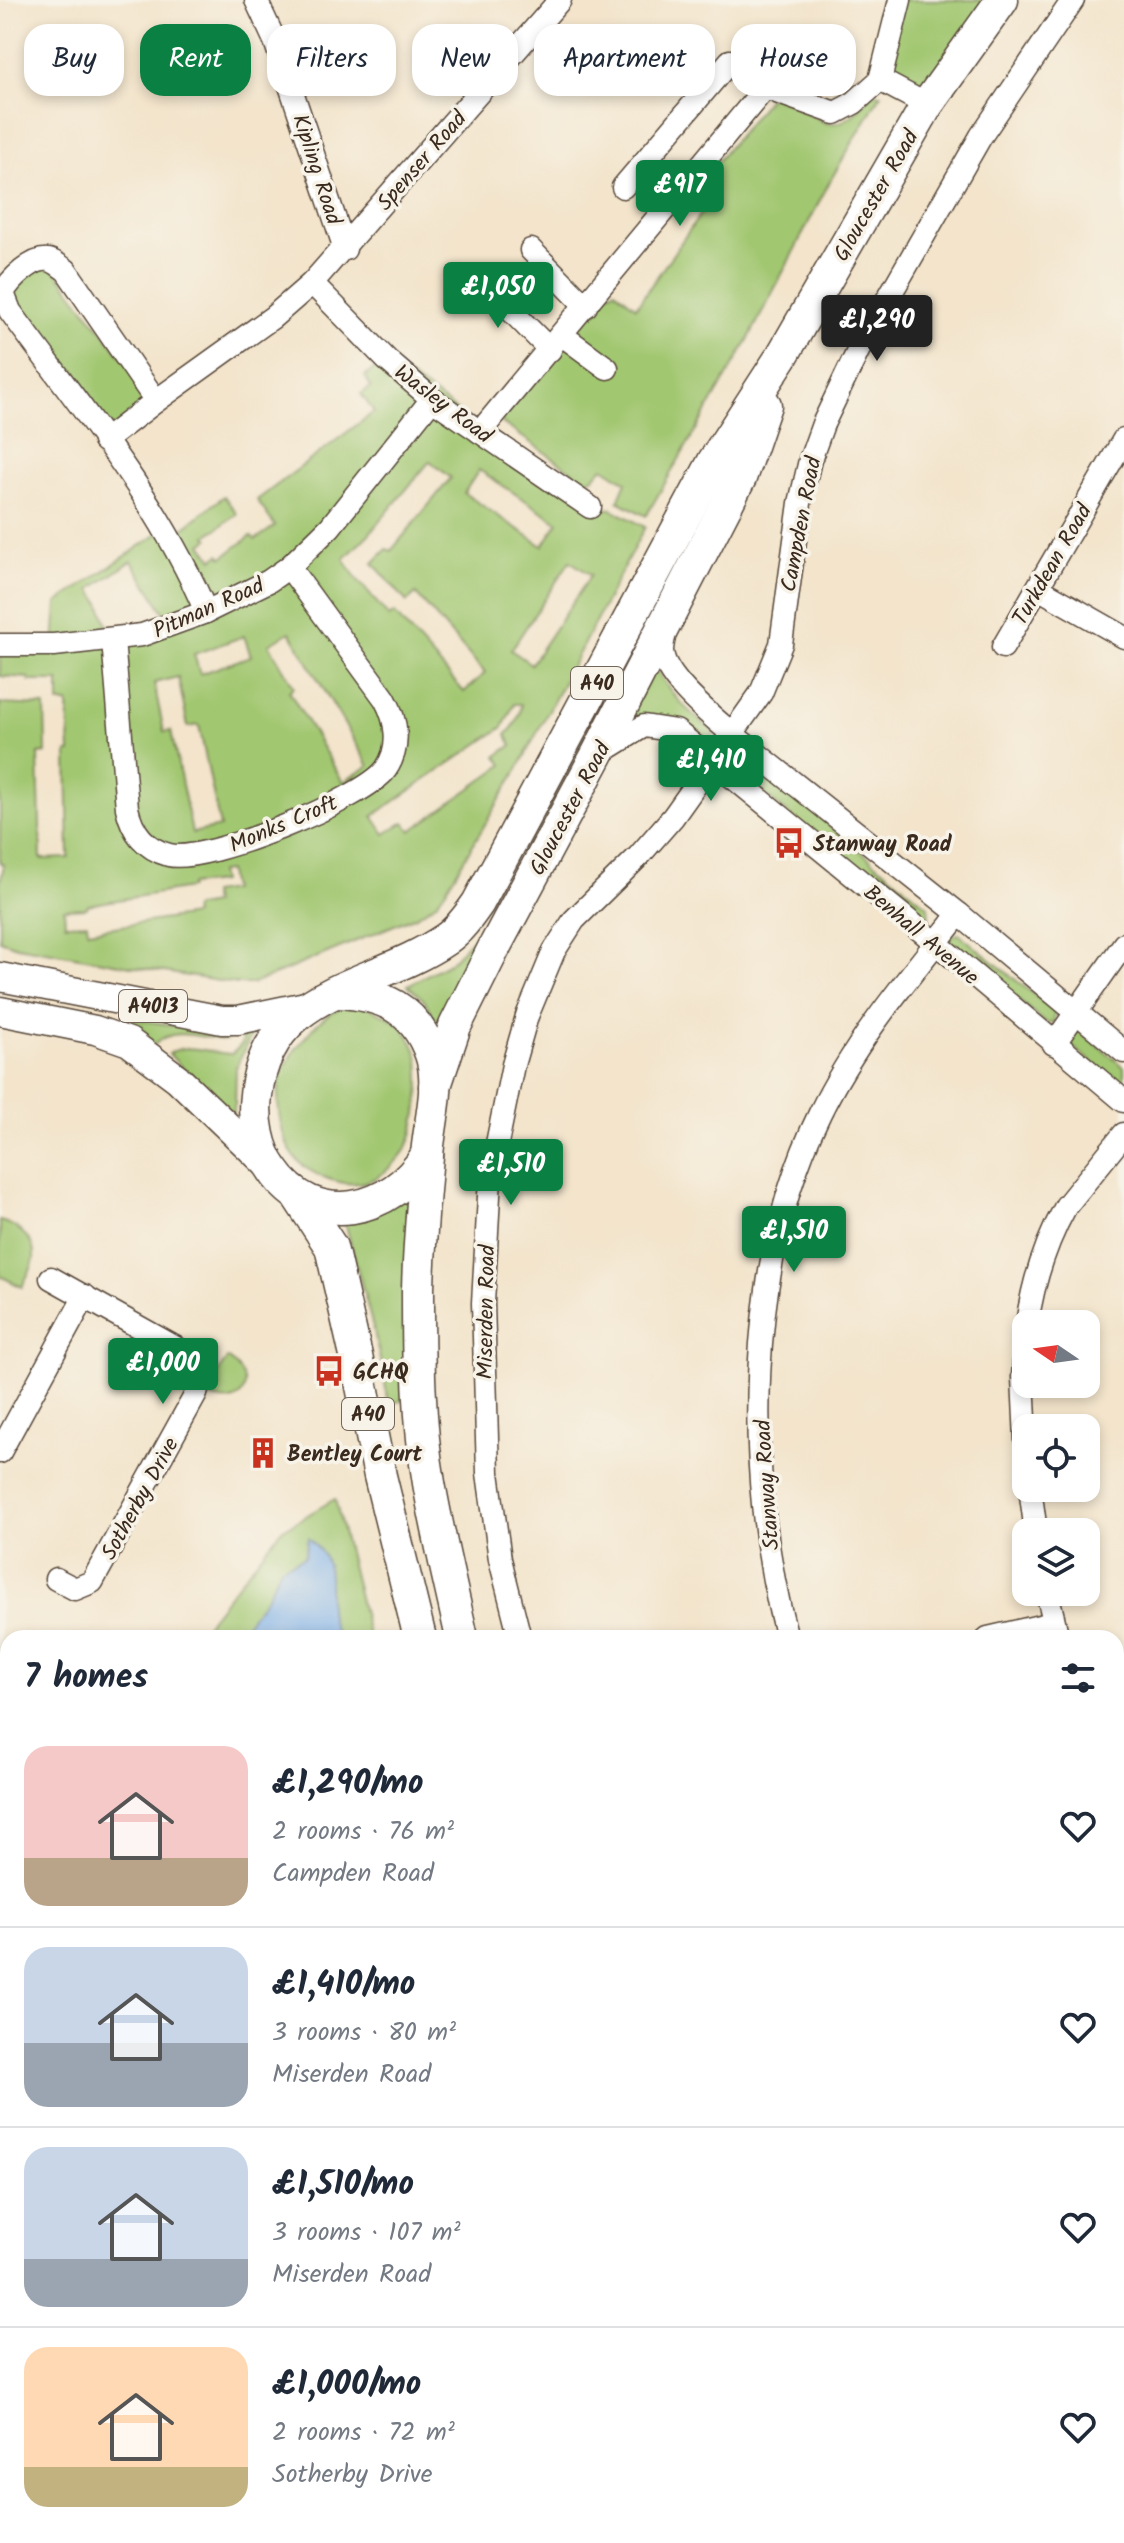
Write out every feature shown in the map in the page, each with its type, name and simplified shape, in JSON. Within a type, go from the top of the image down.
[{"type":"highway","name":"Gloucester Road","points":[[337,992],[425,952],[449,937],[478,903],[714,461],[782,356],[927,105],[1002,0]]},
{"type":"highway","name":"Gloucester Road","points":[[435,1086],[455,1026],[740,478],[782,356]]},
{"type":"highway","points":[[337,992],[363,993],[387,1001],[403,1011],[421,1031],[433,1057],[435,1086],[427,1155],[418,1170],[399,1189],[374,1204],[343,1208],[299,1198],[272,1170],[260,1143],[254,1109],[257,1079],[265,1056],[282,1028],[306,1006],[337,992]]},
{"type":"highway","name":"A40","points":[[427,1155],[418,1286],[418,1384],[429,1481],[460,1630]]},
{"type":"highway","name":"A40","points":[[299,1198],[331,1247],[383,1491],[418,1630]]},
{"type":"main road","name":"A4013","points":[[0,977],[222,1020],[238,1020],[306,1006]]},
{"type":"main road","name":"A4013","points":[[7,1016],[95,1030],[129,1042],[177,1078],[272,1170]]},
{"type":"street","name":"Kipling Road","points":[[256,0],[275,41],[345,249]]},
{"type":"street","name":"Spenser Road","points":[[104,441],[273,317],[312,283],[345,249],[560,0]]},
{"type":"street","points":[[787,96],[835,113],[854,103],[880,80],[900,0]]},
{"type":"street","name":"Campden Road","points":[[712,763],[761,693],[781,644],[800,503],[810,460],[823,424],[859,349],[981,136],[1073,0]]},
{"type":"street","points":[[623,187],[731,62]]},
{"type":"street","points":[[880,80],[927,105]]},
{"type":"street","points":[[480,432],[758,96]]},
{"type":"street","points":[[531,250],[586,306]]},
{"type":"street","points":[[156,401],[66,270],[47,260],[38,261],[12,280],[3,293],[10,311],[165,529],[189,571],[206,612]]},
{"type":"street","points":[[478,277],[556,342],[607,368]]},
{"type":"street","name":"Wasley Road","points":[[312,283],[387,360],[432,399],[590,507]]},
{"type":"street","name":"Pitman Road","points":[[0,645],[54,645],[142,635],[241,597],[289,567],[330,527],[432,399]]},
{"type":"street","name":"Turkdean Road","points":[[1003,647],[1124,439]]},
{"type":"street","name":"Monks Croft","points":[[113,640],[127,808],[134,830],[147,844],[168,855],[199,854],[234,845],[313,814],[379,777],[392,758],[395,722],[385,699],[289,567]]},
{"type":"street","points":[[1038,588],[1124,637]]},
{"type":"street","name":"Benhall Avenue","points":[[666,623],[662,653],[674,676],[732,734],[959,914],[1124,1052]]},
{"type":"street","name":"Benhall Avenue","points":[[597,755],[644,726],[676,731],[1124,1101]]},
{"type":"street","name":"Miserden Road","points":[[518,1630],[500,1559],[488,1473],[485,1415],[483,1303],[486,1225],[490,1178],[502,1115],[527,1016],[563,935],[588,904],[673,817],[712,763]]},
{"type":"street","name":"Stanway Road","points":[[785,1630],[765,1516],[760,1414],[764,1323],[777,1233],[809,1137],[839,1076],[959,914]]},
{"type":"street","points":[[1054,1044],[1124,944]]},
{"type":"street","points":[[1030,1310],[1038,1269],[1059,1218],[1124,1134]]},
{"type":"street","name":"Sotherby Drive","points":[[51,1278],[187,1354],[198,1371],[199,1387],[92,1582],[75,1589],[56,1579]]},
{"type":"street","points":[[0,1452],[85,1296]]},
{"type":"street","points":[[1050,1606],[1056,1630]]},
{"type":"green space","points":[[900,0],[1002,0],[927,105],[880,80]]},
{"type":"green space","points":[[873,93],[881,94],[830,181],[747,342],[646,516],[618,501],[626,482],[603,467],[593,478],[585,480],[502,423],[501,417],[600,296],[615,290],[636,307],[714,195],[699,184],[770,96],[826,123],[847,119]]},
{"type":"green space","points":[[47,260],[156,401],[104,441],[10,311],[7,285]]},
{"type":"green space","points":[[387,360],[590,507],[612,509],[645,527],[518,769],[447,888],[436,903],[416,916],[253,984],[176,974],[17,946],[0,940],[0,883],[4,865],[0,863],[0,704],[45,706],[46,753],[38,754],[41,859],[69,858],[67,752],[70,752],[68,703],[59,703],[59,681],[29,681],[29,678],[0,676],[0,645],[54,645],[57,603],[165,529],[171,538],[224,496],[237,514],[207,536],[209,539],[202,544],[213,559],[220,554],[223,557],[251,536],[255,540],[275,526],[257,500],[374,412],[361,394],[371,387],[365,376]],"holes":[[[430,461],[451,478],[391,551],[387,549],[373,563],[407,602],[416,594],[485,673],[464,692],[394,613],[389,617],[344,559]],[[479,470],[558,522],[543,546],[464,493]],[[132,561],[172,625],[113,640],[100,603],[91,589]],[[570,561],[591,575],[531,664],[511,650]],[[290,632],[369,766],[343,782],[289,691],[294,687],[269,644]],[[244,636],[251,656],[200,674],[194,654]],[[178,677],[188,727],[199,725],[220,827],[192,833],[171,731],[164,732],[154,683]],[[514,704],[521,704],[520,713],[506,735],[512,745],[497,756],[503,765],[411,831],[404,822],[385,834],[373,816],[503,727]],[[228,871],[231,890],[211,893],[213,904],[193,908],[194,915],[88,931],[87,923],[65,924],[64,909],[87,908],[87,905],[190,888],[190,885],[221,882],[219,872]]]},
{"type":"green space","points":[[730,464],[437,1023],[425,1001],[408,985],[449,963],[480,931]]},
{"type":"green space","points":[[655,666],[680,702],[714,732],[711,741],[703,742],[627,721]]},
{"type":"green space","points":[[733,754],[741,755],[759,769],[749,782],[731,767]]},
{"type":"green space","points":[[771,778],[928,906],[929,916],[919,919],[760,791]]},
{"type":"green space","points":[[959,934],[1054,1011],[1054,1023],[1046,1023],[950,945],[951,936]]},
{"type":"green space","points":[[362,1004],[396,1021],[414,1046],[419,1066],[417,1115],[407,1147],[391,1166],[371,1180],[340,1182],[309,1170],[294,1156],[283,1131],[278,1093],[287,1064],[311,1031],[338,1009]]},
{"type":"green space","points":[[128,1018],[229,1035],[226,1040],[179,1034],[155,1044],[124,1027]]},
{"type":"green space","points":[[1078,1030],[1124,1067],[1124,1087],[1069,1044],[1069,1034]]},
{"type":"green space","points":[[252,1033],[236,1068],[232,1114],[218,1104],[169,1054],[191,1048],[232,1054],[242,1044],[244,1034]]},
{"type":"green space","points":[[413,1190],[407,1400],[389,1403],[374,1331],[344,1218]]},
{"type":"green space","points":[[0,1221],[14,1226],[26,1236],[33,1248],[33,1263],[22,1287],[0,1276]]},
{"type":"green space","points":[[227,1358],[243,1376],[245,1385],[238,1398],[219,1400],[206,1395]]},
{"type":"green space","points":[[335,1499],[367,1630],[201,1630],[280,1531]]},
{"type":"water","points":[[308,1538],[320,1550],[326,1563],[329,1613],[336,1630],[241,1630],[267,1596],[281,1567],[304,1557]]},
{"type":"place","name":"Stanway Road","points":[[789,843]]},
{"type":"place","name":"GCHQ","points":[[329,1371]]},
{"type":"place","name":"Bentley Court","points":[[263,1453]]}]
